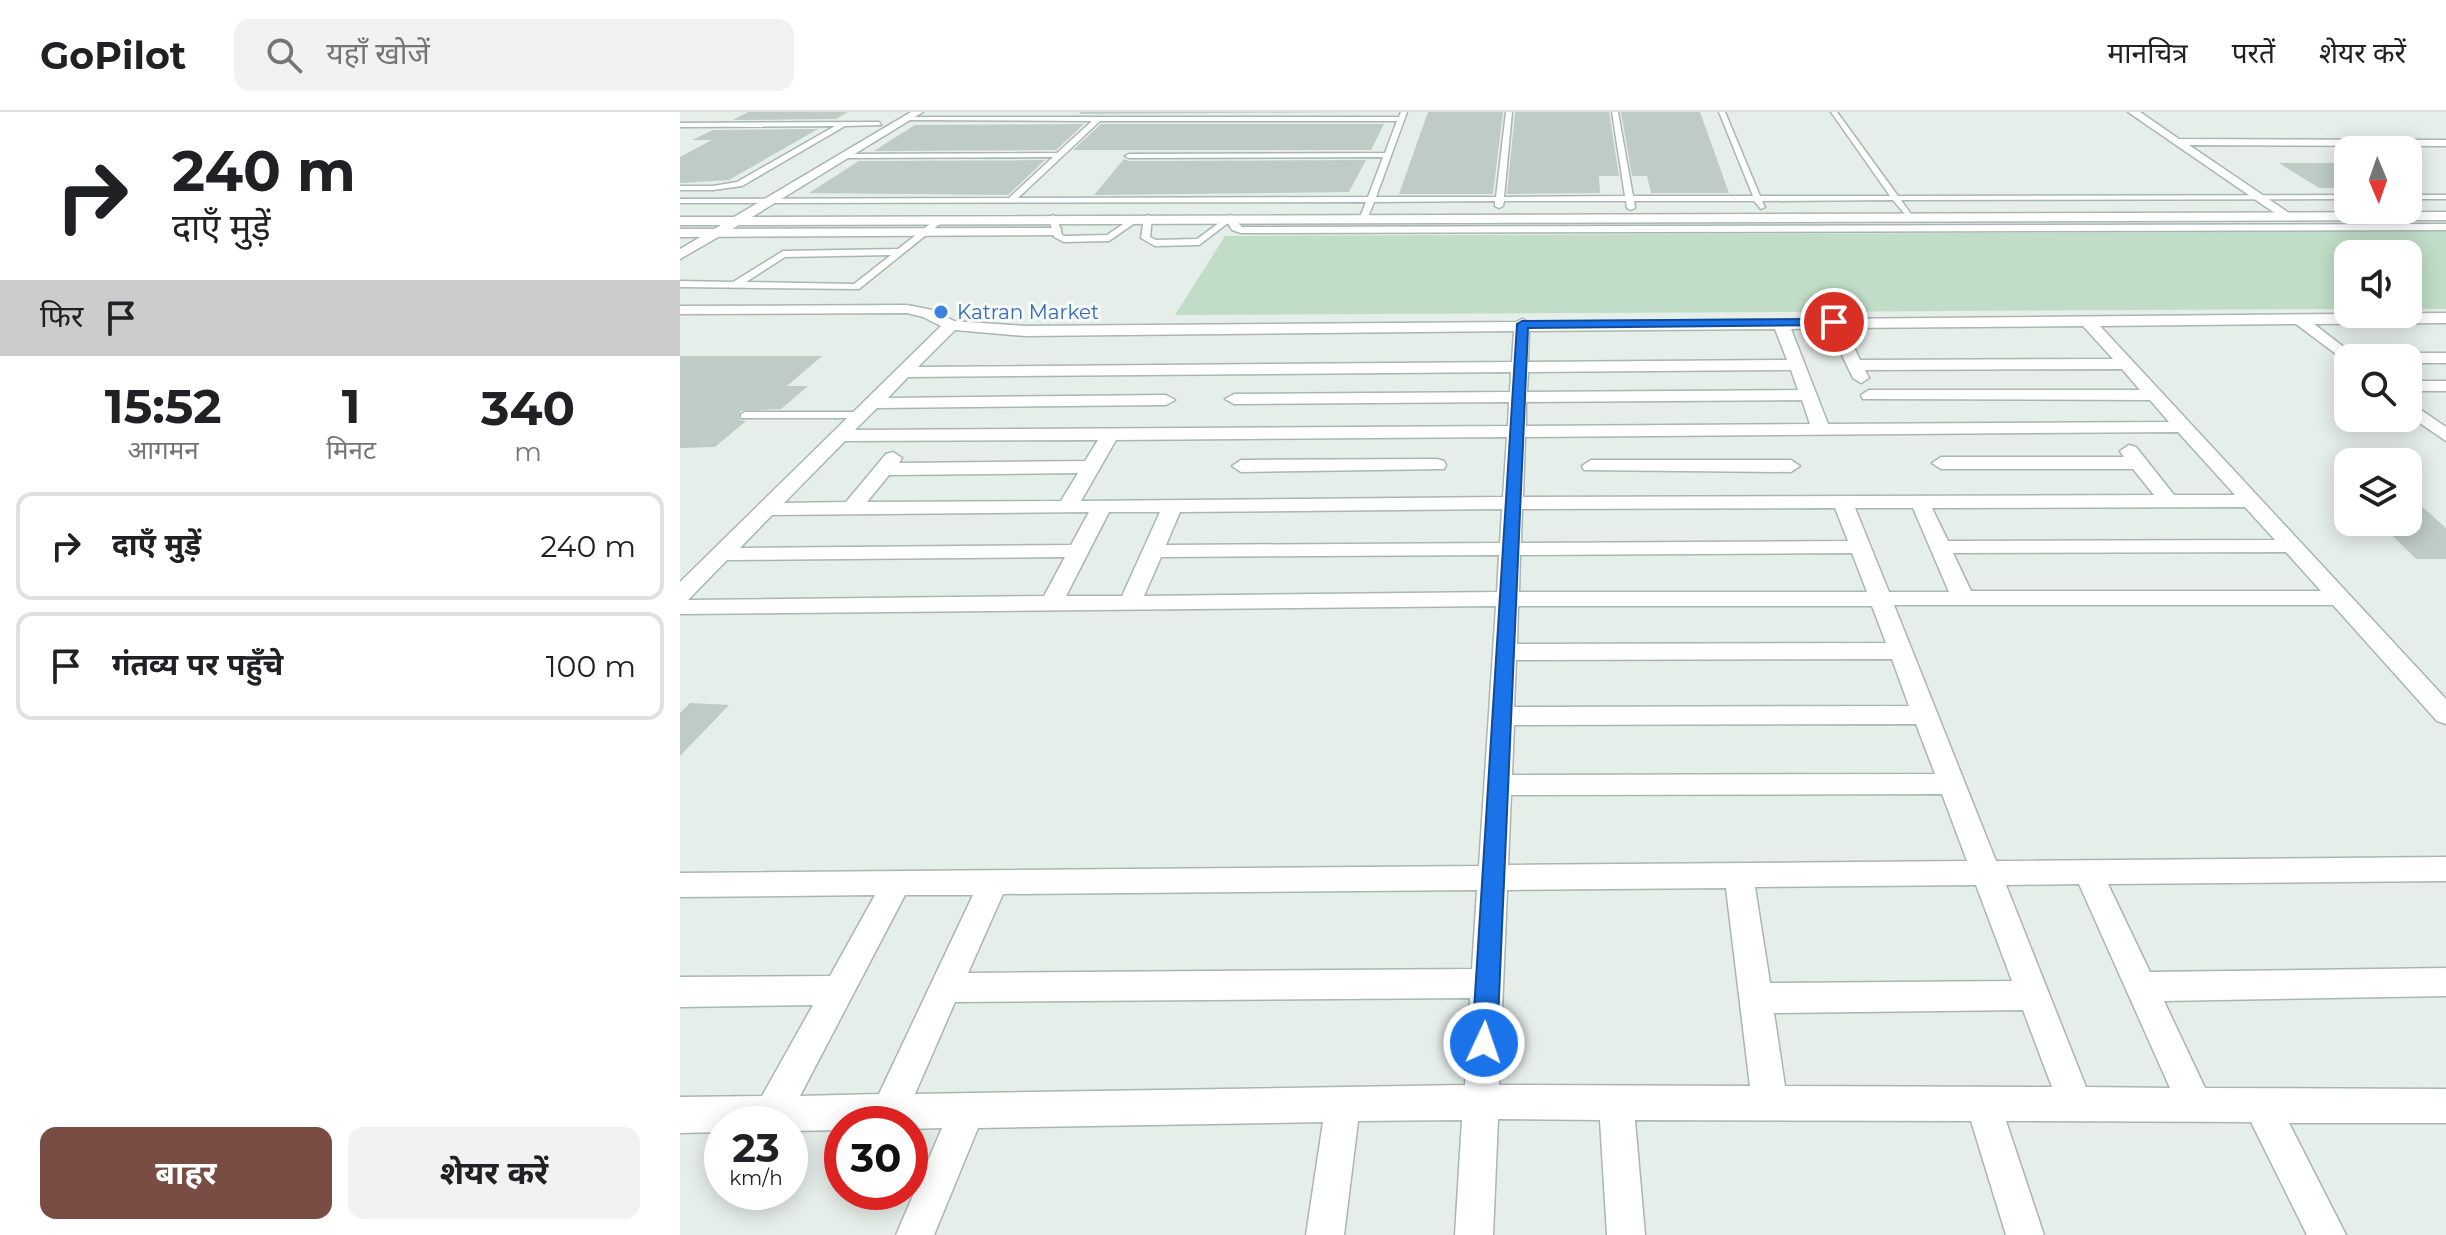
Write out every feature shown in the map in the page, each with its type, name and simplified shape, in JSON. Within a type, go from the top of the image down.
[{"type":"street","points":[[680,255],[719,226],[879,124],[918,112]]},
{"type":"street","points":[[2133,112],[2285,216]]},
{"type":"street","points":[[754,206],[772,200],[846,156],[902,116]]},
{"type":"street","points":[[2178,142],[2446,143]]},
{"type":"street","points":[[680,221],[719,226],[925,232],[1143,218],[1230,217],[1499,203],[1759,203],[2285,216],[2446,216]]},
{"type":"street","points":[[754,206],[2334,206]]},
{"type":"street","points":[[2422,206],[2446,206]]},
{"type":"street","points":[[680,211],[737,216],[942,219],[1054,225]]},
{"type":"street","points":[[680,242],[719,226]]},
{"type":"street","points":[[680,233],[697,233]]},
{"type":"street","points":[[680,310],[907,309],[927,313],[951,325],[1025,331],[1522,324],[2446,318]]},
{"type":"street","points":[[2299,319],[2334,347]]},
{"type":"street","points":[[2087,321],[2446,715]]},
{"type":"street","points":[[1834,322],[1885,429]]},
{"type":"street","points":[[1781,323],[1821,429]]},
{"type":"street","points":[[1474,1235],[1522,324]]},
{"type":"street","points":[[680,595],[951,325]]},
{"type":"street","points":[[2422,358],[2446,358]]},
{"type":"street","points":[[1855,365],[2125,364]]},
{"type":"street","points":[[901,372],[1797,365]]},
{"type":"street","points":[[1219,433],[1248,369]]},
{"type":"street","points":[[1147,434],[1183,370]]},
{"type":"street","points":[[2422,386],[2446,386]]},
{"type":"street","points":[[1234,399],[1808,395]]},
{"type":"street","points":[[1869,395],[2153,395]]},
{"type":"street","points":[[865,409],[1166,400]]},
{"type":"street","points":[[2422,417],[2446,436]]},
{"type":"street","points":[[2425,419],[2446,419]]},
{"type":"street","points":[[838,436],[2182,427]]},
{"type":"street","points":[[2110,428],[2168,501]]},
{"type":"street","points":[[1922,429],[1951,482]]},
{"type":"street","points":[[1777,430],[1803,502]]},
{"type":"street","points":[[1588,431],[1594,502]]},
{"type":"street","points":[[1431,503],[1441,432]]},
{"type":"street","points":[[1233,485],[1255,433]]},
{"type":"street","points":[[1067,507],[1110,434]]},
{"type":"street","points":[[851,509],[911,436]]},
{"type":"street","points":[[1233,485],[1431,503],[1920,502],[1951,482],[2138,463]]},
{"type":"street","points":[[766,509],[1173,506],[1233,485],[1437,465]]},
{"type":"street","points":[[1591,466],[1791,466]]},
{"type":"street","points":[[884,469],[1091,467]]},
{"type":"street","points":[[1951,482],[2168,501],[2251,501]]},
{"type":"street","points":[[1843,502],[1984,874],[2076,1105]]},
{"type":"street","points":[[1920,502],[1963,598]]},
{"type":"street","points":[[1051,604],[1102,506]]},
{"type":"street","points":[[1130,603],[1173,506]]},
{"type":"street","points":[[1941,547],[2292,546]]},
{"type":"street","points":[[1152,551],[1860,547]]},
{"type":"street","points":[[721,554],[1079,551]]},
{"type":"street","points":[[680,607],[1508,599],[2339,598]]},
{"type":"street","points":[[1505,652],[1900,651]]},
{"type":"street","points":[[1502,716],[1923,715]]},
{"type":"street","points":[[1498,785],[1950,784]]},
{"type":"street","points":[[680,885],[2446,869]]},
{"type":"street","points":[[2088,873],[2196,1106]]},
{"type":"street","points":[[1739,874],[1770,1104]]},
{"type":"street","points":[[776,1106],[897,883]]},
{"type":"street","points":[[892,1106],[993,883]]},
{"type":"street","points":[[2141,987],[2446,982]]},
{"type":"street","points":[[946,988],[1487,983]]},
{"type":"street","points":[[680,992],[839,990]]},
{"type":"street","points":[[1757,998],[2032,995]]},
{"type":"street","points":[[928,1111],[1481,1102],[2446,1106]]},
{"type":"street","points":[[1616,1103],[1626,1235]]},
{"type":"street","points":[[1983,1104],[2025,1235]]},
{"type":"street","points":[[1325,1235],[1343,1105]]},
{"type":"street","points":[[2261,1106],[2327,1235]]},
{"type":"street","points":[[915,1235],[968,1110]]},
{"type":"street","points":[[681,1116],[704,1115]]},
{"type":"lane","points":[[1499,203],[1509,112]]},
{"type":"lane","points":[[1615,112],[1630,203]]},
{"type":"lane","points":[[1722,112],[1759,203]]},
{"type":"lane","points":[[1834,112],[1902,208],[2334,197]]},
{"type":"lane","points":[[772,200],[1011,200],[1367,208],[1403,116],[1098,119],[902,116]]},
{"type":"lane","points":[[680,124],[691,117]]},
{"type":"lane","points":[[1011,200],[1098,119]]},
{"type":"lane","points":[[680,124],[879,124]]},
{"type":"lane","points":[[680,188],[739,184],[844,124]]},
{"type":"lane","points":[[846,156],[1062,155]]},
{"type":"lane","points":[[1129,156],[1388,155]]},
{"type":"lane","points":[[2422,197],[2446,197]]},
{"type":"lane","points":[[680,201],[754,206]]},
{"type":"lane","points":[[1054,225],[1060,238],[1064,239],[1109,238],[1143,218],[1145,238],[1149,242],[1193,243],[1206,239],[1230,217],[1235,228],[1241,230],[2446,227]]},
{"type":"lane","points":[[680,284],[856,287],[942,219]]},
{"type":"lane","points":[[735,285],[783,254],[899,252]]},
{"type":"lane","points":[[745,416],[865,409]]},
{"type":"green space","points":[[2446,231],[2446,309],[2422,309],[2422,240],[2334,240],[2334,309],[1175,315],[1225,236]]},
{"type":"building","points":[[748,112],[848,112],[836,119],[733,120]]},
{"type":"building","points":[[1081,112],[1358,112],[1079,114]]},
{"type":"building","points":[[1428,112],[1503,112],[1493,194],[1399,194]]},
{"type":"building","points":[[1515,112],[1609,112],[1619,176],[1599,176],[1600,193],[1507,194]]},
{"type":"building","points":[[1621,112],[1700,112],[1729,193],[1651,193],[1647,176],[1632,176]]},
{"type":"building","points":[[1084,124],[1056,150],[874,151],[915,125]]},
{"type":"building","points":[[1101,124],[1384,124],[1371,150],[1073,150]]},
{"type":"building","points":[[818,129],[729,180],[680,183],[680,157],[712,140],[692,140],[713,130]]},
{"type":"building","points":[[1124,159],[1366,160],[1349,192],[1094,195]]},
{"type":"building","points":[[1045,160],[1008,195],[809,193],[859,161]]},
{"type":"building","points":[[2279,163],[2334,163],[2334,188],[2319,188]]},
{"type":"building","points":[[680,356],[822,356],[787,386],[808,386],[781,409],[740,411],[739,420],[746,421],[715,447],[680,448]]},
{"type":"building","points":[[2422,507],[2446,528],[2446,559],[2416,559],[2393,536],[2422,536]]},
{"type":"building","points":[[690,703],[729,705],[680,756],[680,713]]},
{"type":"place","name":"Katran Market","points":[[941,312]]},
{"type":"route","points":[[1484,1043],[1522,324],[1834,322]]}]
